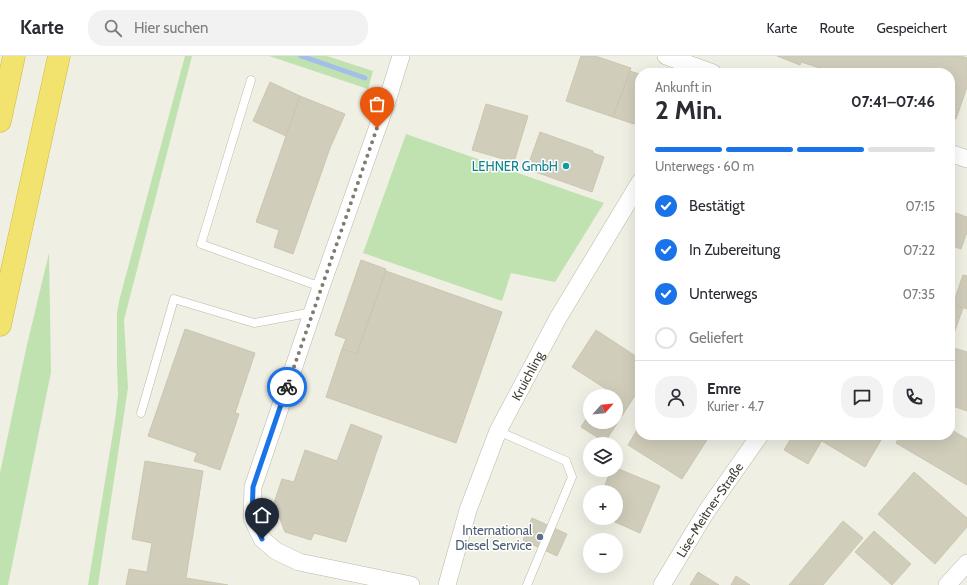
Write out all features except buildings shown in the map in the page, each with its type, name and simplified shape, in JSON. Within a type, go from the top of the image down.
[{"type":"highway","points":[[0,121],[14,56]]},
{"type":"highway","points":[[0,325],[59,56]]},
{"type":"street","points":[[401,56],[387,101],[312,312],[253,487],[252,518],[262,539],[276,551],[300,562],[412,585]]},
{"type":"street","points":[[666,56],[694,65]]},
{"type":"street","points":[[955,155],[967,159]]},
{"type":"street","name":"Kruichling","points":[[447,585],[468,510],[498,431],[558,318],[635,190]]},
{"type":"street","name":"Lise-Meitner-Straße","points":[[662,585],[706,512],[756,440]]},
{"type":"street","points":[[947,585],[967,563]]},
{"type":"lane","points":[[251,80],[201,244],[321,287]]},
{"type":"lane","points":[[141,413],[174,299],[254,322],[312,312]]},
{"type":"lane","points":[[498,431],[566,461],[572,477],[527,585]]},
{"type":"green space","points":[[185,56],[192,56],[124,320],[128,388],[98,585],[88,585],[118,395],[117,313],[119,301]]},
{"type":"green space","points":[[269,56],[327,56],[373,71],[368,89]]},
{"type":"green space","points":[[406,134],[604,203],[555,282],[511,273],[502,301],[363,253]]},
{"type":"green space","points":[[49,253],[51,372],[8,585],[0,585],[0,473],[26,349]]},
{"type":"waterway","points":[[301,56],[365,78]]},
{"type":"way so far","points":[[287,387],[377,128]]},
{"type":"place","name":"LEHNER GmbH","points":[[566,166]]},
{"type":"place","name":"International Diesel Service","points":[[540,537]]},
{"type":"route","points":[[262,539],[252,518],[253,487],[287,387]]}]
